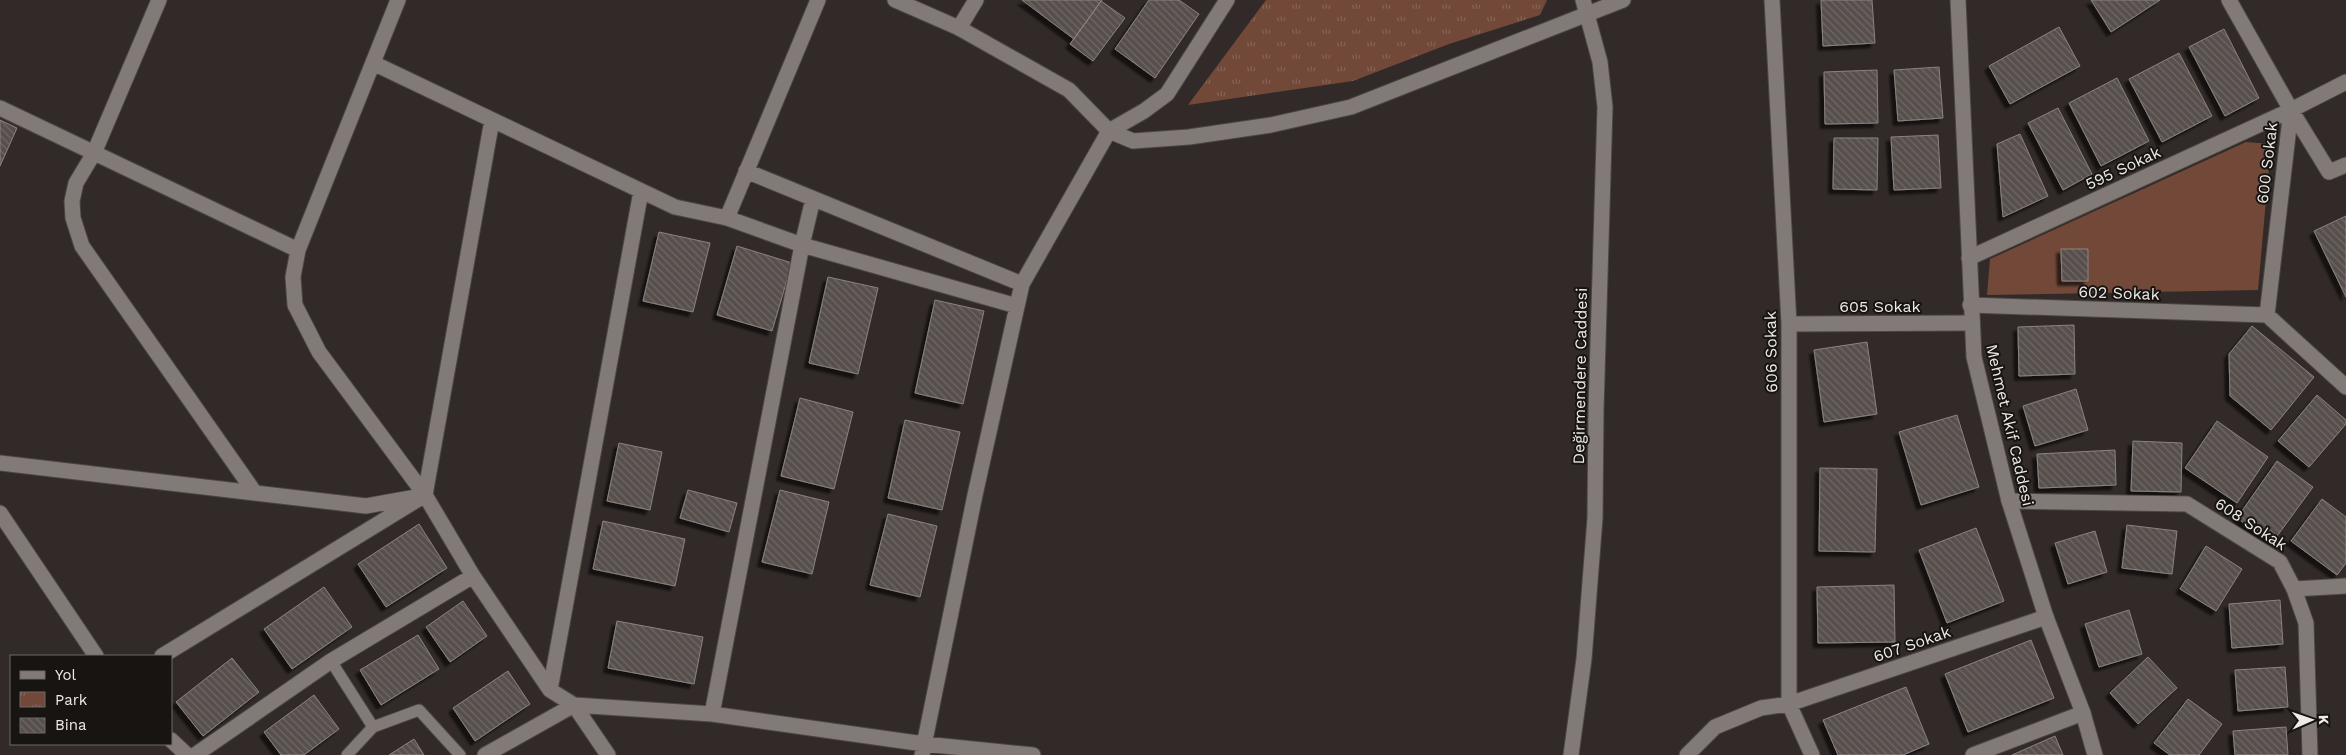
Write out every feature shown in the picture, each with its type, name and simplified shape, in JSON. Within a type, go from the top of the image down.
[{"type":"street","points":[[159,0],[94,153],[76,183],[72,201],[73,218],[82,246],[255,493]]},
{"type":"street","points":[[398,0],[298,250],[293,277],[295,305],[319,352],[425,495],[473,576],[550,690],[574,705],[608,755]]},
{"type":"street","points":[[727,218],[818,0]]},
{"type":"street","points":[[895,0],[959,28],[1069,90],[1109,131],[1133,141],[1189,137],[1271,124],[1351,107],[1585,7],[1623,0]]},
{"type":"street","points":[[959,28],[976,0]]},
{"type":"street","points":[[923,749],[975,495],[1022,284],[1109,131],[1144,111],[1167,94],[1227,0]]},
{"type":"street","name":"606 Sokak","points":[[1772,0],[1789,324],[1789,704]]},
{"type":"street","name":"Mehmet Akif Caddesi","points":[[1958,0],[1970,305],[1974,357],[2009,501],[2046,617],[2083,713],[2095,755]]},
{"type":"street","name":"600 Sokak","points":[[2228,0],[2291,110],[2267,315]]},
{"type":"street","name":"Değirmendere Caddesi","points":[[1572,755],[1585,650],[1595,518],[1596,410],[1606,107],[1600,62],[1585,7]]},
{"type":"street","points":[[373,63],[675,207],[727,218],[802,245],[1017,306]]},
{"type":"street","name":"595 Sokak","points":[[1969,258],[2291,110],[2346,82]]},
{"type":"street","points":[[0,108],[298,250]]},
{"type":"street","points":[[2291,110],[2329,172],[2346,165]]},
{"type":"street","points":[[164,655],[425,495],[492,120]]},
{"type":"street","points":[[746,172],[1022,284]]},
{"type":"street","points":[[550,690],[641,191]]},
{"type":"street","points":[[712,714],[802,245],[813,199]]},
{"type":"street","name":"602 Sokak","points":[[1970,305],[2267,315]]},
{"type":"street","points":[[2267,315],[2346,387]]},
{"type":"street","name":"605 Sokak","points":[[1789,324],[1971,323]]},
{"type":"street","points":[[0,463],[366,506],[425,495]]},
{"type":"street","name":"608 Sokak","points":[[2009,501],[2187,504],[2280,562],[2294,589],[2306,623],[2310,755]]},
{"type":"street","points":[[0,513],[95,655]]},
{"type":"street","points":[[195,755],[331,661],[473,576]]},
{"type":"street","points":[[2294,589],[2346,586]]},
{"type":"street","name":"607 Sokak","points":[[1687,755],[1715,727],[1762,708],[1789,704],[2046,617]]},
{"type":"street","points":[[1789,704],[1812,755]]},
{"type":"street","points":[[485,755],[574,705],[712,714],[923,749],[1033,755]]},
{"type":"street","points":[[1973,755],[2083,713]]},
{"type":"street","points":[[172,741],[187,755]]},
{"type":"lane","points":[[331,661],[373,726]]},
{"type":"lane","points":[[348,755],[373,726],[419,710],[460,755]]},
{"type":"green space","points":[[1266,0],[1547,0],[1540,15],[1449,44],[1353,81],[1188,105]]},
{"type":"green space","points":[[2246,142],[2271,144],[2258,290],[1987,295],[1990,259]]},
{"type":"building","points":[[1022,0],[1102,0],[1074,39]]},
{"type":"building","points":[[1149,0],[1179,0],[1199,14],[1155,78],[1115,49]]},
{"type":"building","points":[[1821,0],[1872,0],[1875,43],[1823,46]]},
{"type":"building","points":[[2091,0],[2160,0],[2111,32]]},
{"type":"building","points":[[1101,1],[1125,18],[1093,61],[1070,44]]},
{"type":"building","points":[[2059,27],[2080,66],[2010,104],[1989,66]]},
{"type":"building","points":[[2224,29],[2259,98],[2225,116],[2189,47]]},
{"type":"building","points":[[2179,53],[2212,116],[2162,142],[2129,79]]},
{"type":"building","points":[[1939,67],[1943,118],[1898,121],[1894,70]]},
{"type":"building","points":[[1877,70],[1878,123],[1825,124],[1824,72]]},
{"type":"building","points":[[2117,78],[2149,141],[2101,166],[2069,103]]},
{"type":"building","points":[[2058,108],[2092,174],[2063,190],[2028,123]]},
{"type":"building","points":[[0,120],[17,128],[0,166]]},
{"type":"building","points":[[2020,134],[2048,196],[2003,217],[1997,144]]},
{"type":"building","points":[[1938,135],[1941,188],[1894,190],[1891,137]]},
{"type":"building","points":[[1834,138],[1878,138],[1877,190],[1833,189]]},
{"type":"building","points":[[2346,216],[2346,297],[2314,231]]},
{"type":"building","points":[[659,232],[710,243],[693,312],[643,301]]},
{"type":"building","points":[[737,246],[792,263],[772,331],[717,315]]},
{"type":"building","points":[[2061,249],[2088,249],[2088,281],[2062,281]]},
{"type":"building","points":[[828,277],[878,288],[858,374],[809,363]]},
{"type":"building","points":[[935,300],[984,311],[963,404],[915,393]]},
{"type":"building","points":[[2074,325],[2075,374],[2019,376],[2018,327]]},
{"type":"building","points":[[2252,326],[2314,377],[2271,430],[2230,396],[2229,354]]},
{"type":"building","points":[[1867,342],[1877,414],[1824,422],[1814,350]]},
{"type":"building","points":[[2076,389],[2088,430],[2035,446],[2023,406]]},
{"type":"building","points":[[2317,395],[2346,420],[2346,424],[2309,467],[2278,441]]},
{"type":"building","points":[[800,398],[853,412],[834,489],[781,476]]},
{"type":"building","points":[[1957,415],[1979,487],[1921,505],[1899,432]]},
{"type":"building","points":[[905,420],[960,432],[942,510],[888,498]]},
{"type":"building","points":[[2217,421],[2268,457],[2237,503],[2185,468]]},
{"type":"building","points":[[2133,441],[2182,443],[2181,492],[2131,491]]},
{"type":"building","points":[[619,443],[662,452],[650,510],[607,501]]},
{"type":"building","points":[[2115,450],[2116,485],[2039,488],[2037,454]]},
{"type":"building","points":[[2277,461],[2313,487],[2272,543],[2237,518]]},
{"type":"building","points":[[1820,468],[1877,469],[1875,552],[1819,551]]},
{"type":"building","points":[[688,490],[737,503],[729,532],[680,518]]},
{"type":"building","points":[[780,490],[829,502],[812,574],[762,562]]},
{"type":"building","points":[[2322,499],[2346,517],[2346,563],[2337,575],[2291,541]]},
{"type":"building","points":[[888,514],[937,526],[920,597],[870,585]]},
{"type":"building","points":[[603,521],[685,539],[675,586],[593,569]]},
{"type":"building","points":[[419,524],[447,568],[386,607],[358,564]]},
{"type":"building","points":[[2127,525],[2177,531],[2172,574],[2122,568]]},
{"type":"building","points":[[1976,528],[2004,601],[1947,623],[1919,550]]},
{"type":"building","points":[[2095,531],[2107,572],[2068,584],[2055,543]]},
{"type":"building","points":[[2206,546],[2242,569],[2216,611],[2180,589]]},
{"type":"building","points":[[1894,585],[1895,642],[1818,643],[1817,587]]},
{"type":"building","points":[[324,587],[352,627],[292,669],[264,629]]},
{"type":"building","points":[[2280,600],[2283,644],[2232,648],[2229,604]]},
{"type":"building","points":[[463,601],[487,636],[450,662],[426,627]]},
{"type":"building","points":[[2129,610],[2142,654],[2099,667],[2085,624]]},
{"type":"building","points":[[617,621],[703,637],[694,684],[608,668]]},
{"type":"building","points":[[418,635],[439,669],[381,705],[360,670]]},
{"type":"building","points":[[2031,640],[2054,698],[1968,732],[1945,674]]},
{"type":"building","points":[[2148,657],[2177,688],[2138,724],[2110,693]]},
{"type":"building","points":[[232,658],[259,692],[203,736],[176,702]]},
{"type":"building","points":[[2285,667],[2288,707],[2238,711],[2235,670]]},
{"type":"building","points":[[508,671],[530,704],[475,741],[453,708]]},
{"type":"building","points":[[1906,687],[1929,744],[1903,755],[1838,755],[1823,720]]},
{"type":"building","points":[[314,695],[339,729],[304,755],[281,755],[264,732]]},
{"type":"building","points":[[2188,699],[2222,724],[2199,755],[2170,755],[2154,743]]},
{"type":"building","points":[[2286,727],[2288,755],[2235,755],[2233,731]]},
{"type":"building","points":[[2055,736],[2063,755],[2012,755]]},
{"type":"building","points":[[414,739],[424,755],[389,755]]}]
